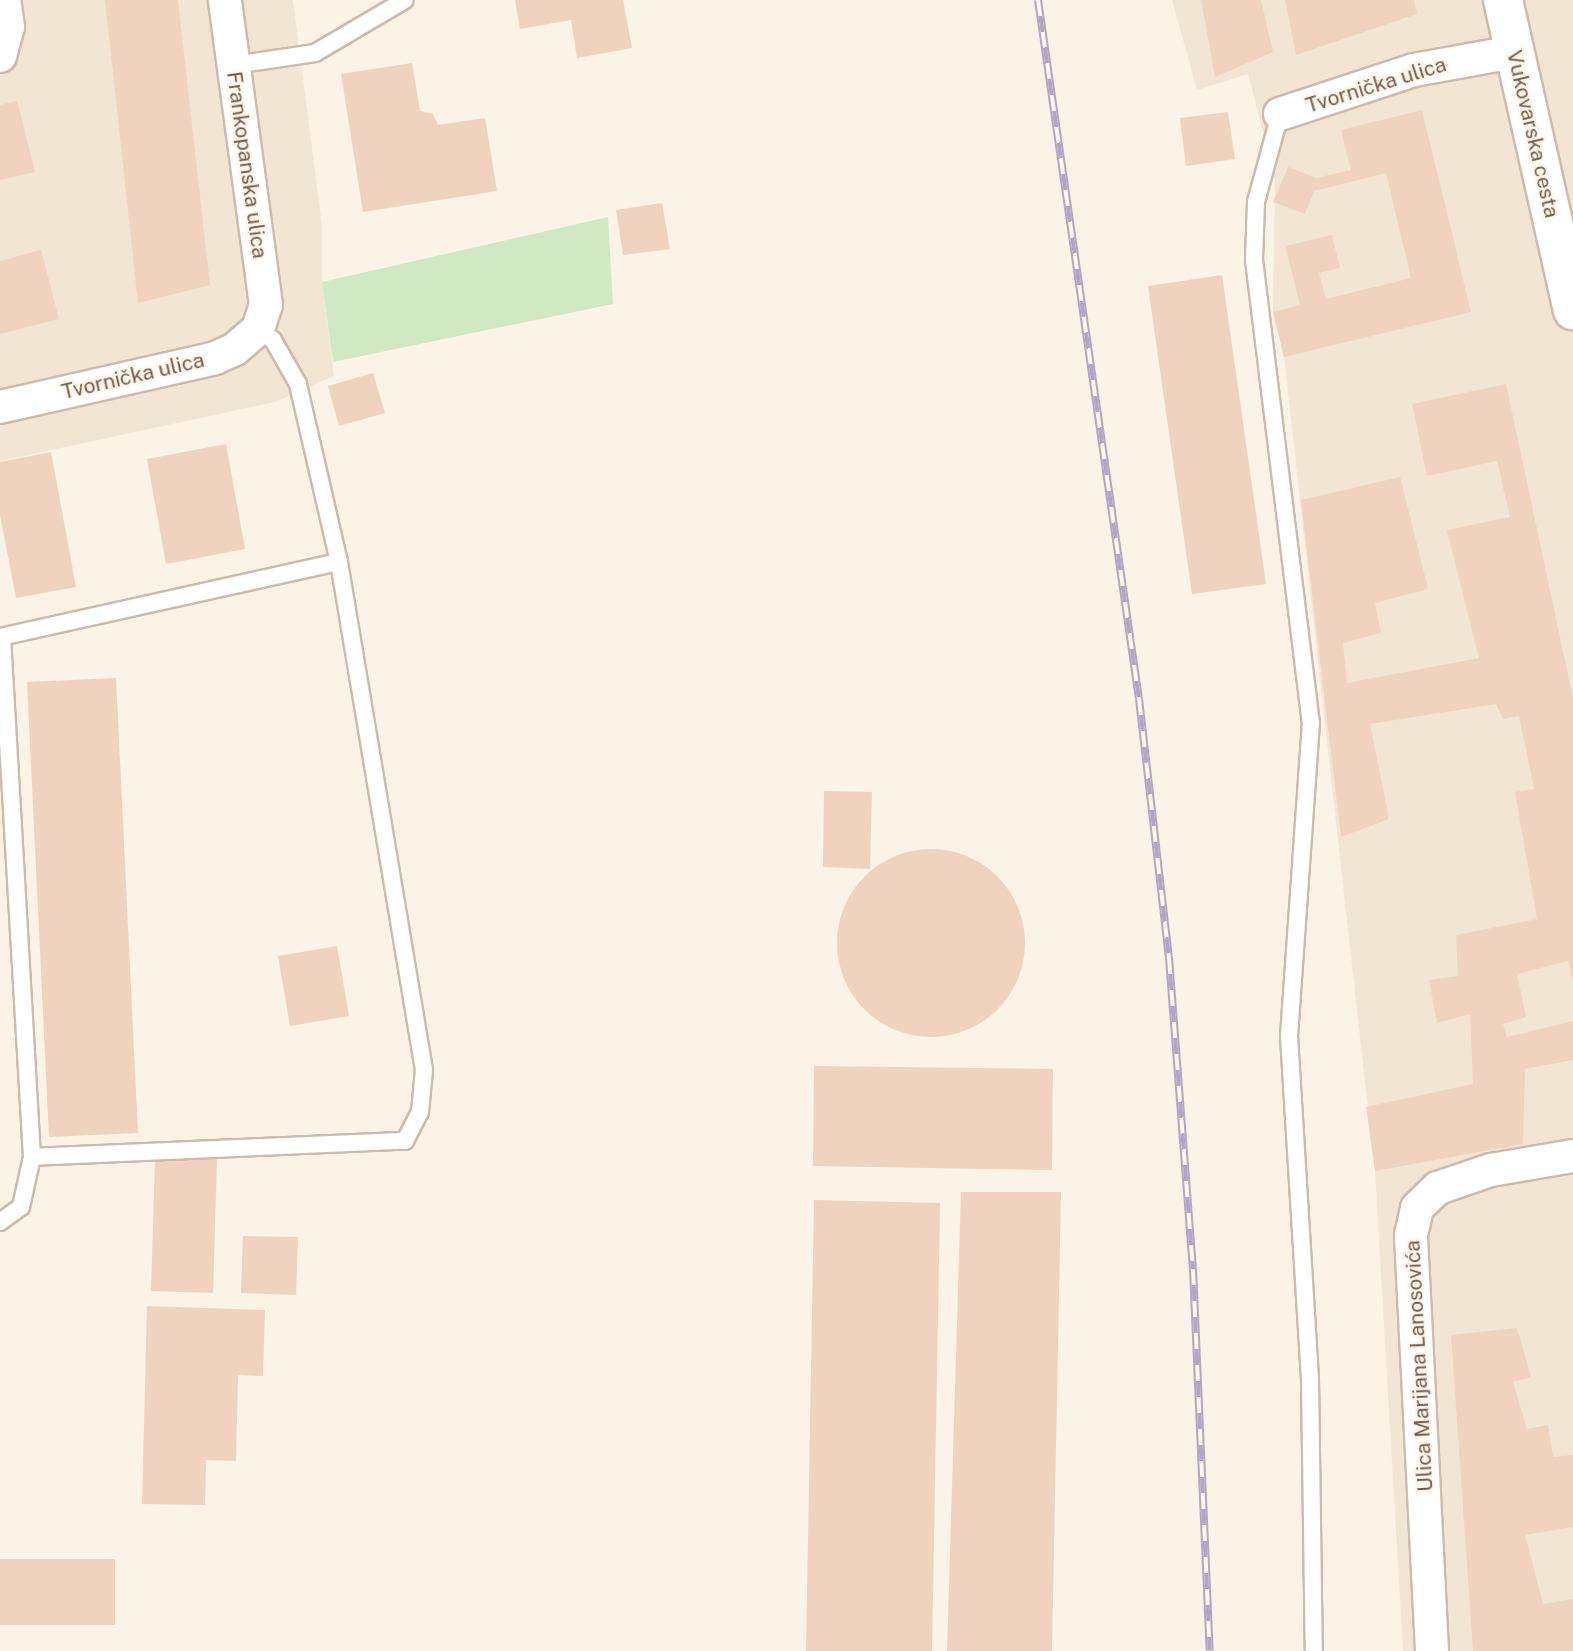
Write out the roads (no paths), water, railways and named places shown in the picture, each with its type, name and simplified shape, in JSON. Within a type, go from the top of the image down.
[{"type":"main road","name":"Vukovarska cesta","points":[[1503,0],[1573,310]]},
{"type":"street","points":[[0,56],[8,27],[4,0]]},
{"type":"street","name":"Frankopanska ulica","points":[[225,0],[266,305],[258,329]]},
{"type":"street","name":"Tvornička ulica","points":[[1280,114],[1414,70],[1513,52]]},
{"type":"street","name":"Tvornička ulica","points":[[0,407],[215,358],[235,349],[258,329]]},
{"type":"street","name":"Ulica Marijana Lanosovića","points":[[1433,1651],[1411,1235],[1417,1209],[1438,1188],[1451,1183],[1491,1170],[1573,1156]]},
{"type":"lane","points":[[234,65],[314,53],[405,0]]},
{"type":"lane","points":[[1280,114],[1256,202],[1254,260],[1311,722],[1289,1036],[1310,1380],[1314,1651]]},
{"type":"lane","points":[[32,1157],[405,1141],[420,1112],[424,1070],[339,562],[298,384],[273,340],[258,329]]},
{"type":"lane","points":[[0,1222],[21,1207],[32,1157],[1,637],[339,562]]},
{"type":"railway","points":[[1038,0],[1139,699],[1169,958],[1193,1269],[1210,1651]]}]
